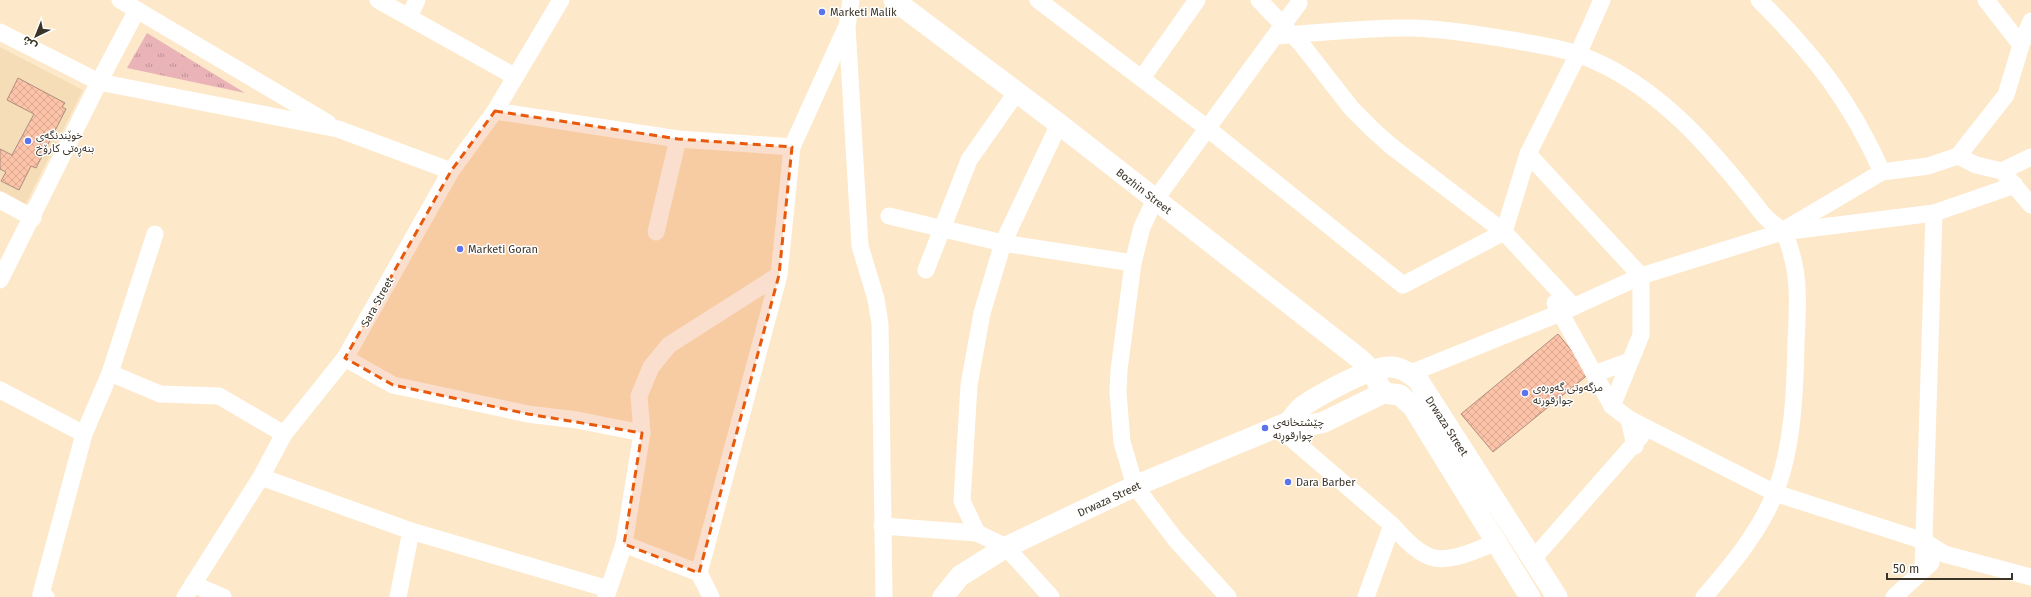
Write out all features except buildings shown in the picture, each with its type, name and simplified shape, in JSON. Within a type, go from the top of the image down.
[{"type":"street","points":[[120,0],[338,129]]},
{"type":"street","points":[[378,0],[514,76]]},
{"type":"street","points":[[409,17],[416,0]]},
{"type":"street","name":"Sara Street","points":[[189,591],[261,477],[284,434],[345,358],[451,171],[495,110],[514,76],[561,0]]},
{"type":"street","points":[[851,0],[847,27],[860,246],[876,299],[880,324],[884,597]]},
{"type":"street","name":"Bozhin Street","points":[[894,0],[1059,124],[1360,359],[1372,371],[1383,394]]},
{"type":"street","points":[[1038,0],[1208,128],[1403,285],[1504,232],[1528,154],[1578,54],[1602,0]]},
{"type":"street","points":[[1142,78],[1197,0]]},
{"type":"street","points":[[1259,0],[1284,32],[1352,109],[1372,129],[1391,146],[1504,232],[1533,264],[1567,310],[1594,374],[1612,406],[1629,419],[1775,493],[1924,542],[1944,554],[2031,577]]},
{"type":"street","points":[[1759,0],[1818,62],[1864,133],[1882,172]]},
{"type":"street","points":[[1986,0],[2021,45]]},
{"type":"street","points":[[1228,597],[1175,540],[1135,486],[1122,442],[1118,393],[1119,370],[1133,263],[1142,227],[1155,200],[1208,128],[1284,32],[1299,2]]},
{"type":"street","points":[[0,280],[33,218],[99,82],[137,10]]},
{"type":"street","points":[[1782,232],[1882,172],[1928,166],[1958,156],[2006,95],[2021,45],[2031,21]]},
{"type":"street","points":[[711,597],[699,573],[778,275],[792,147],[847,27]]},
{"type":"street","points":[[1284,32],[1389,28],[1426,29],[1497,38],[1578,54],[1608,66],[1647,90],[1667,108],[1724,166],[1763,216],[1782,232],[1794,263],[1797,322],[1793,410],[1788,440],[1775,493],[1755,530],[1736,558],[1704,597]]},
{"type":"street","points":[[0,32],[99,82],[338,129],[451,171]]},
{"type":"street","points":[[926,270],[969,160],[1016,93]]},
{"type":"street","points":[[495,110],[678,139],[792,147]]},
{"type":"street","points":[[977,533],[962,501],[968,384],[982,313],[1003,243],[1059,124]]},
{"type":"street","points":[[656,232],[678,139]]},
{"type":"street","points":[[1528,154],[1641,276],[1641,335],[1612,406]]},
{"type":"street","points":[[1958,156],[1976,165],[2002,171],[2031,205]]},
{"type":"street","points":[[2002,171],[2031,157]]},
{"type":"street","points":[[1411,374],[1567,310],[1641,276],[1782,232],[1934,213],[2015,185]]},
{"type":"street","points":[[0,200],[33,218]]},
{"type":"street","points":[[1923,570],[1934,213]]},
{"type":"street","points":[[889,216],[1003,243],[1133,263]]},
{"type":"street","points":[[42,596],[84,434],[110,373],[155,234]]},
{"type":"street","points":[[261,477],[412,530],[607,593],[624,544],[642,433],[639,396],[651,368],[669,345],[778,275]]},
{"type":"street","points":[[345,358],[393,384],[528,414],[576,420],[642,433]]},
{"type":"street","points":[[1594,374],[1630,361]]},
{"type":"street","name":"Drwaza Street","points":[[943,597],[960,576],[1006,547],[1135,486],[1283,424],[1302,407],[1338,386],[1372,371],[1392,367],[1411,374],[1423,387],[1557,597]]},
{"type":"street","points":[[110,373],[160,394],[218,396],[284,434]]},
{"type":"street","points":[[0,390],[84,434]]},
{"type":"street","name":"Drwaza Street","points":[[1383,394],[1391,393],[1400,395],[1413,407],[1530,597]]},
{"type":"street","points":[[1283,424],[1304,426],[1324,422],[1383,394]]},
{"type":"street","points":[[1629,419],[1635,446]]},
{"type":"street","points":[[1283,424],[1392,526],[1428,556],[1440,558],[1453,557],[1497,542]]},
{"type":"street","points":[[1533,559],[1635,446],[1647,428]]},
{"type":"street","points":[[882,526],[977,533],[1006,547],[1051,597]]},
{"type":"street","points":[[1366,597],[1392,526]]},
{"type":"street","points":[[398,597],[412,530]]},
{"type":"street","points":[[624,544],[699,573]]},
{"type":"street","points":[[1894,597],[1923,570],[1944,554]]},
{"type":"street","points":[[189,591],[223,597]]},
{"type":"highlighted area","points":[[495,111],[678,139],[792,147],[779,275],[699,573],[624,544],[642,433],[528,414],[393,385],[345,358],[451,171]]},
{"type":"shaded area","name":"خوێندنگەی بنەڕەتی کارۆخ","points":[[0,47],[83,90],[25,205],[0,191]]},
{"type":"green space","points":[[147,33],[245,93],[127,68]]},
{"type":"place","name":"Marketi Malik","points":[[822,12]]},
{"type":"place","name":"خوێندنگەی بنەڕەتی کارۆخ","points":[[28,141]]},
{"type":"place","name":"Marketi Goran","points":[[460,249]]},
{"type":"place","name":"مزگەوتی گەورەی جوارقورنە","points":[[1525,393]]},
{"type":"place","name":"چێشتخانەی چوارقوڕنە","points":[[1265,428]]},
{"type":"place","name":"Dara Barber","points":[[1288,482]]}]
